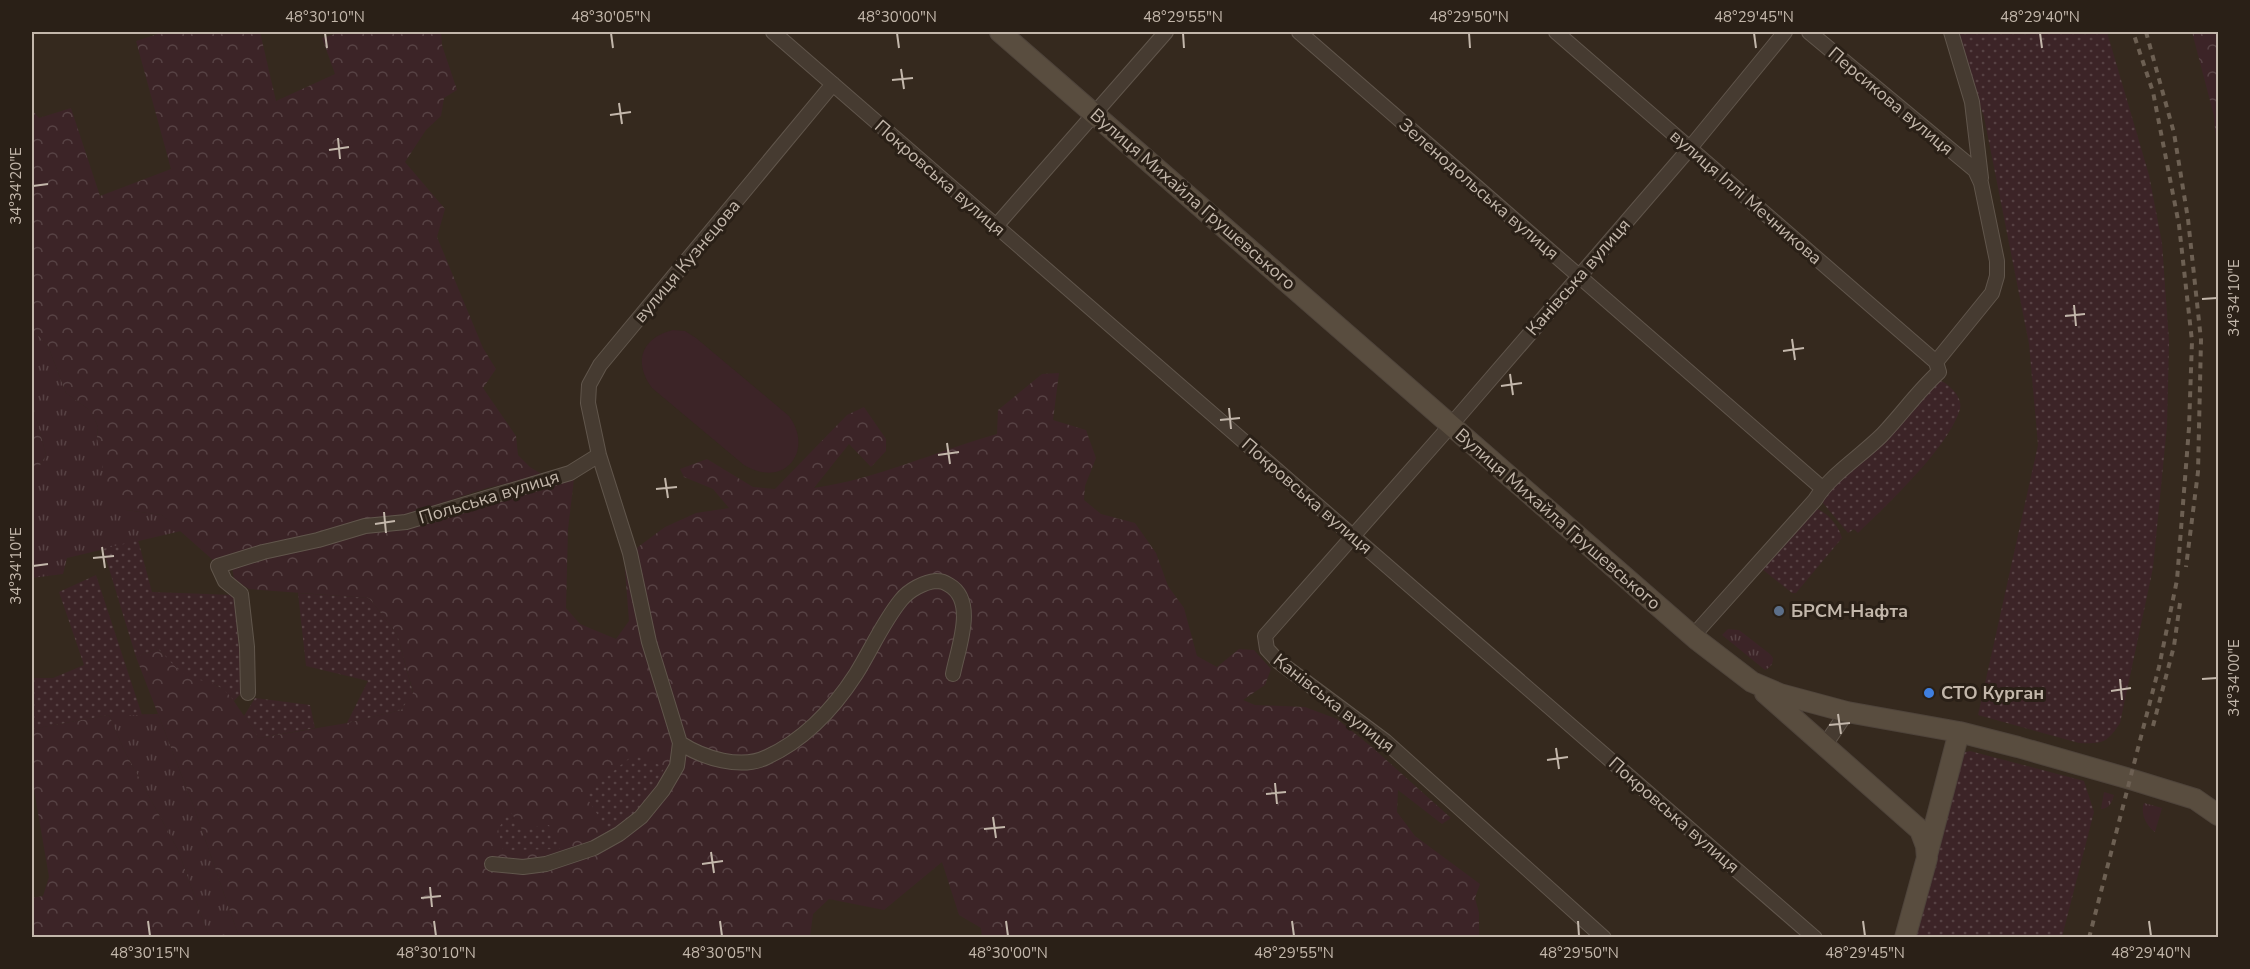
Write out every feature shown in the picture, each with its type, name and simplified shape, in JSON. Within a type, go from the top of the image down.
[{"type":"street","name":"Покровська вулиця","points":[[773,32],[1815,938]]},
{"type":"street","name":"Вулиця Михайла Грушевського","points":[[1000,32],[1693,636],[1752,682],[1780,694],[1847,712],[1959,732],[2130,778],[2195,799],[2218,815]]},
{"type":"street","points":[[996,226],[1166,32]]},
{"type":"street","name":"Зеленодольська вулиця","points":[[1299,32],[1822,488]]},
{"type":"street","name":"вулиця Іллі Мечникова","points":[[1556,32],[1936,362]]},
{"type":"street","name":"Канівська вулиця","points":[[1604,938],[1385,741],[1293,674],[1267,649],[1264,641],[1267,632],[1451,425],[1690,148],[1785,32]]},
{"type":"street","name":"Персикова вулиця","points":[[1809,32],[1975,170],[1982,183]]},
{"type":"street","points":[[1693,636],[1815,500],[1822,488],[1884,433],[1939,372],[1936,362],[1992,293],[1997,276],[1996,261],[1982,183],[1972,102],[1951,32]]},
{"type":"street","name":"вулиця Кузнєцова","points":[[599,455],[588,403],[589,385],[600,365],[833,84]]},
{"type":"street","points":[[492,864],[523,867],[546,864],[594,848],[619,834],[641,817],[663,790],[677,766],[680,743],[649,642],[630,553],[599,455]]},
{"type":"street","name":"Польська вулиця","points":[[248,693],[247,647],[241,594],[225,581],[218,566],[365,526],[406,522],[570,473],[599,455]]},
{"type":"street","points":[[680,743],[695,753],[711,758],[743,762],[766,758],[789,743],[813,726],[836,702],[902,598],[926,582],[942,581],[956,589],[963,603],[963,627],[953,674]]},
{"type":"street","points":[[1752,682],[1826,745],[1920,831],[1926,846],[1927,858]]},
{"type":"street","points":[[1826,745],[1847,712]]},
{"type":"street","points":[[1905,938],[1959,732]]},
{"type":"green space","points":[[164,32],[260,32],[276,101],[335,74],[322,38],[341,32],[441,32],[442,45],[457,90],[444,98],[441,116],[426,130],[405,162],[445,209],[437,237],[483,348],[496,369],[483,388],[516,436],[518,455],[530,467],[543,475],[487,488],[403,516],[364,519],[214,561],[162,515],[126,510],[107,491],[97,438],[98,427],[91,411],[66,393],[48,346],[36,333],[32,339],[32,110],[39,118],[71,108],[100,196],[171,169],[136,41]]},
{"type":"green space","points":[[1956,32],[2107,32],[2149,175],[2162,243],[2169,341],[2167,426],[2153,568],[2120,723],[2104,741],[2079,743],[1978,715],[2038,445],[2029,344],[1984,117]]},
{"type":"green space","points":[[2192,32],[2218,32],[2218,166],[2214,116]]},
{"type":"green space","points":[[673,330],[685,331],[696,338],[789,416],[796,429],[798,442],[796,454],[791,463],[782,470],[771,473],[744,465],[652,388],[643,369],[643,352],[654,339]]},
{"type":"green space","points":[[36,333],[48,346],[66,393],[91,411],[98,427],[97,438],[126,510],[162,515],[181,531],[67,558],[63,574],[32,578],[32,479],[46,455],[32,402],[32,339]]},
{"type":"green space","points":[[1059,373],[1053,420],[1086,430],[1096,458],[1085,486],[1084,500],[1101,514],[1135,523],[1156,553],[1168,586],[1184,608],[1197,656],[1217,667],[1239,649],[1254,650],[1271,669],[1265,685],[1243,700],[1255,705],[1305,707],[1337,719],[1451,818],[1442,824],[1398,790],[1397,812],[1415,836],[1480,884],[1475,898],[1479,913],[1479,937],[982,937],[981,928],[959,915],[942,862],[884,910],[829,899],[813,914],[810,937],[239,937],[195,810],[136,657],[158,649],[184,673],[208,681],[227,691],[259,738],[347,723],[401,710],[413,692],[397,634],[369,598],[249,589],[234,579],[232,567],[367,533],[418,525],[574,479],[568,529],[566,608],[580,624],[616,639],[629,621],[625,570],[638,547],[665,527],[696,513],[729,508],[713,489],[684,477],[680,469],[707,459],[753,487],[775,489],[847,415],[864,407],[886,439],[886,451],[871,467],[849,444],[814,488],[837,484],[997,434],[998,410],[1042,374]]},
{"type":"green space","points":[[1936,380],[1947,384],[1959,398],[1960,409],[1954,424],[1931,458],[1916,475],[1858,533],[1854,529],[1848,533],[1823,503],[1821,495],[1870,456]]},
{"type":"green space","points":[[32,402],[46,455],[32,479]]},
{"type":"green space","points":[[1815,508],[1832,520],[1842,538],[1796,593],[1792,593],[1762,569]]},
{"type":"green space","points":[[138,540],[152,592],[234,595],[243,691],[234,701],[222,688],[183,673],[158,649],[136,657],[103,549]]},
{"type":"green space","points":[[96,575],[142,715],[109,715],[32,729],[32,678],[53,678],[84,665],[59,592]]},
{"type":"green space","points":[[298,593],[369,598],[397,634],[413,693],[401,710],[347,723],[368,681],[306,666]]},
{"type":"green space","points":[[1728,629],[1739,630],[1770,654],[1773,658],[1772,664],[1765,670],[1722,635]]},
{"type":"green space","points":[[255,698],[310,705],[315,728],[259,738],[244,716]]},
{"type":"green space","points":[[158,714],[195,810],[239,937],[209,937],[178,850],[124,750],[109,715]]},
{"type":"green space","points":[[109,715],[124,750],[178,850],[209,937],[32,937],[32,898],[43,896],[49,877],[32,778],[32,729]]},
{"type":"green space","points":[[1970,751],[2084,781],[2094,812],[2062,937],[1912,938],[1962,753]]},
{"type":"green space","points":[[633,755],[665,767],[634,818],[610,834],[585,795]]},
{"type":"green space","points":[[2104,792],[2114,795],[2111,803],[2101,809]]},
{"type":"green space","points":[[2144,803],[2162,808],[2155,832],[2145,819]]},
{"type":"green space","points":[[510,811],[521,828],[549,825],[560,849],[503,850],[498,829]]},
{"type":"railway","points":[[2089,938],[2159,667],[2177,580],[2189,428],[2192,341],[2179,225],[2153,92],[2133,32]]},
{"type":"railway","points":[[2146,32],[2174,133],[2188,219],[2201,340],[2198,472],[2186,567]]},
{"type":"railway","points":[[2153,726],[2174,646],[2180,603]]},
{"type":"place","name":"БРСМ-Нафта","points":[[1779,611]]},
{"type":"place","name":"СТО Курган","points":[[1929,693]]}]
